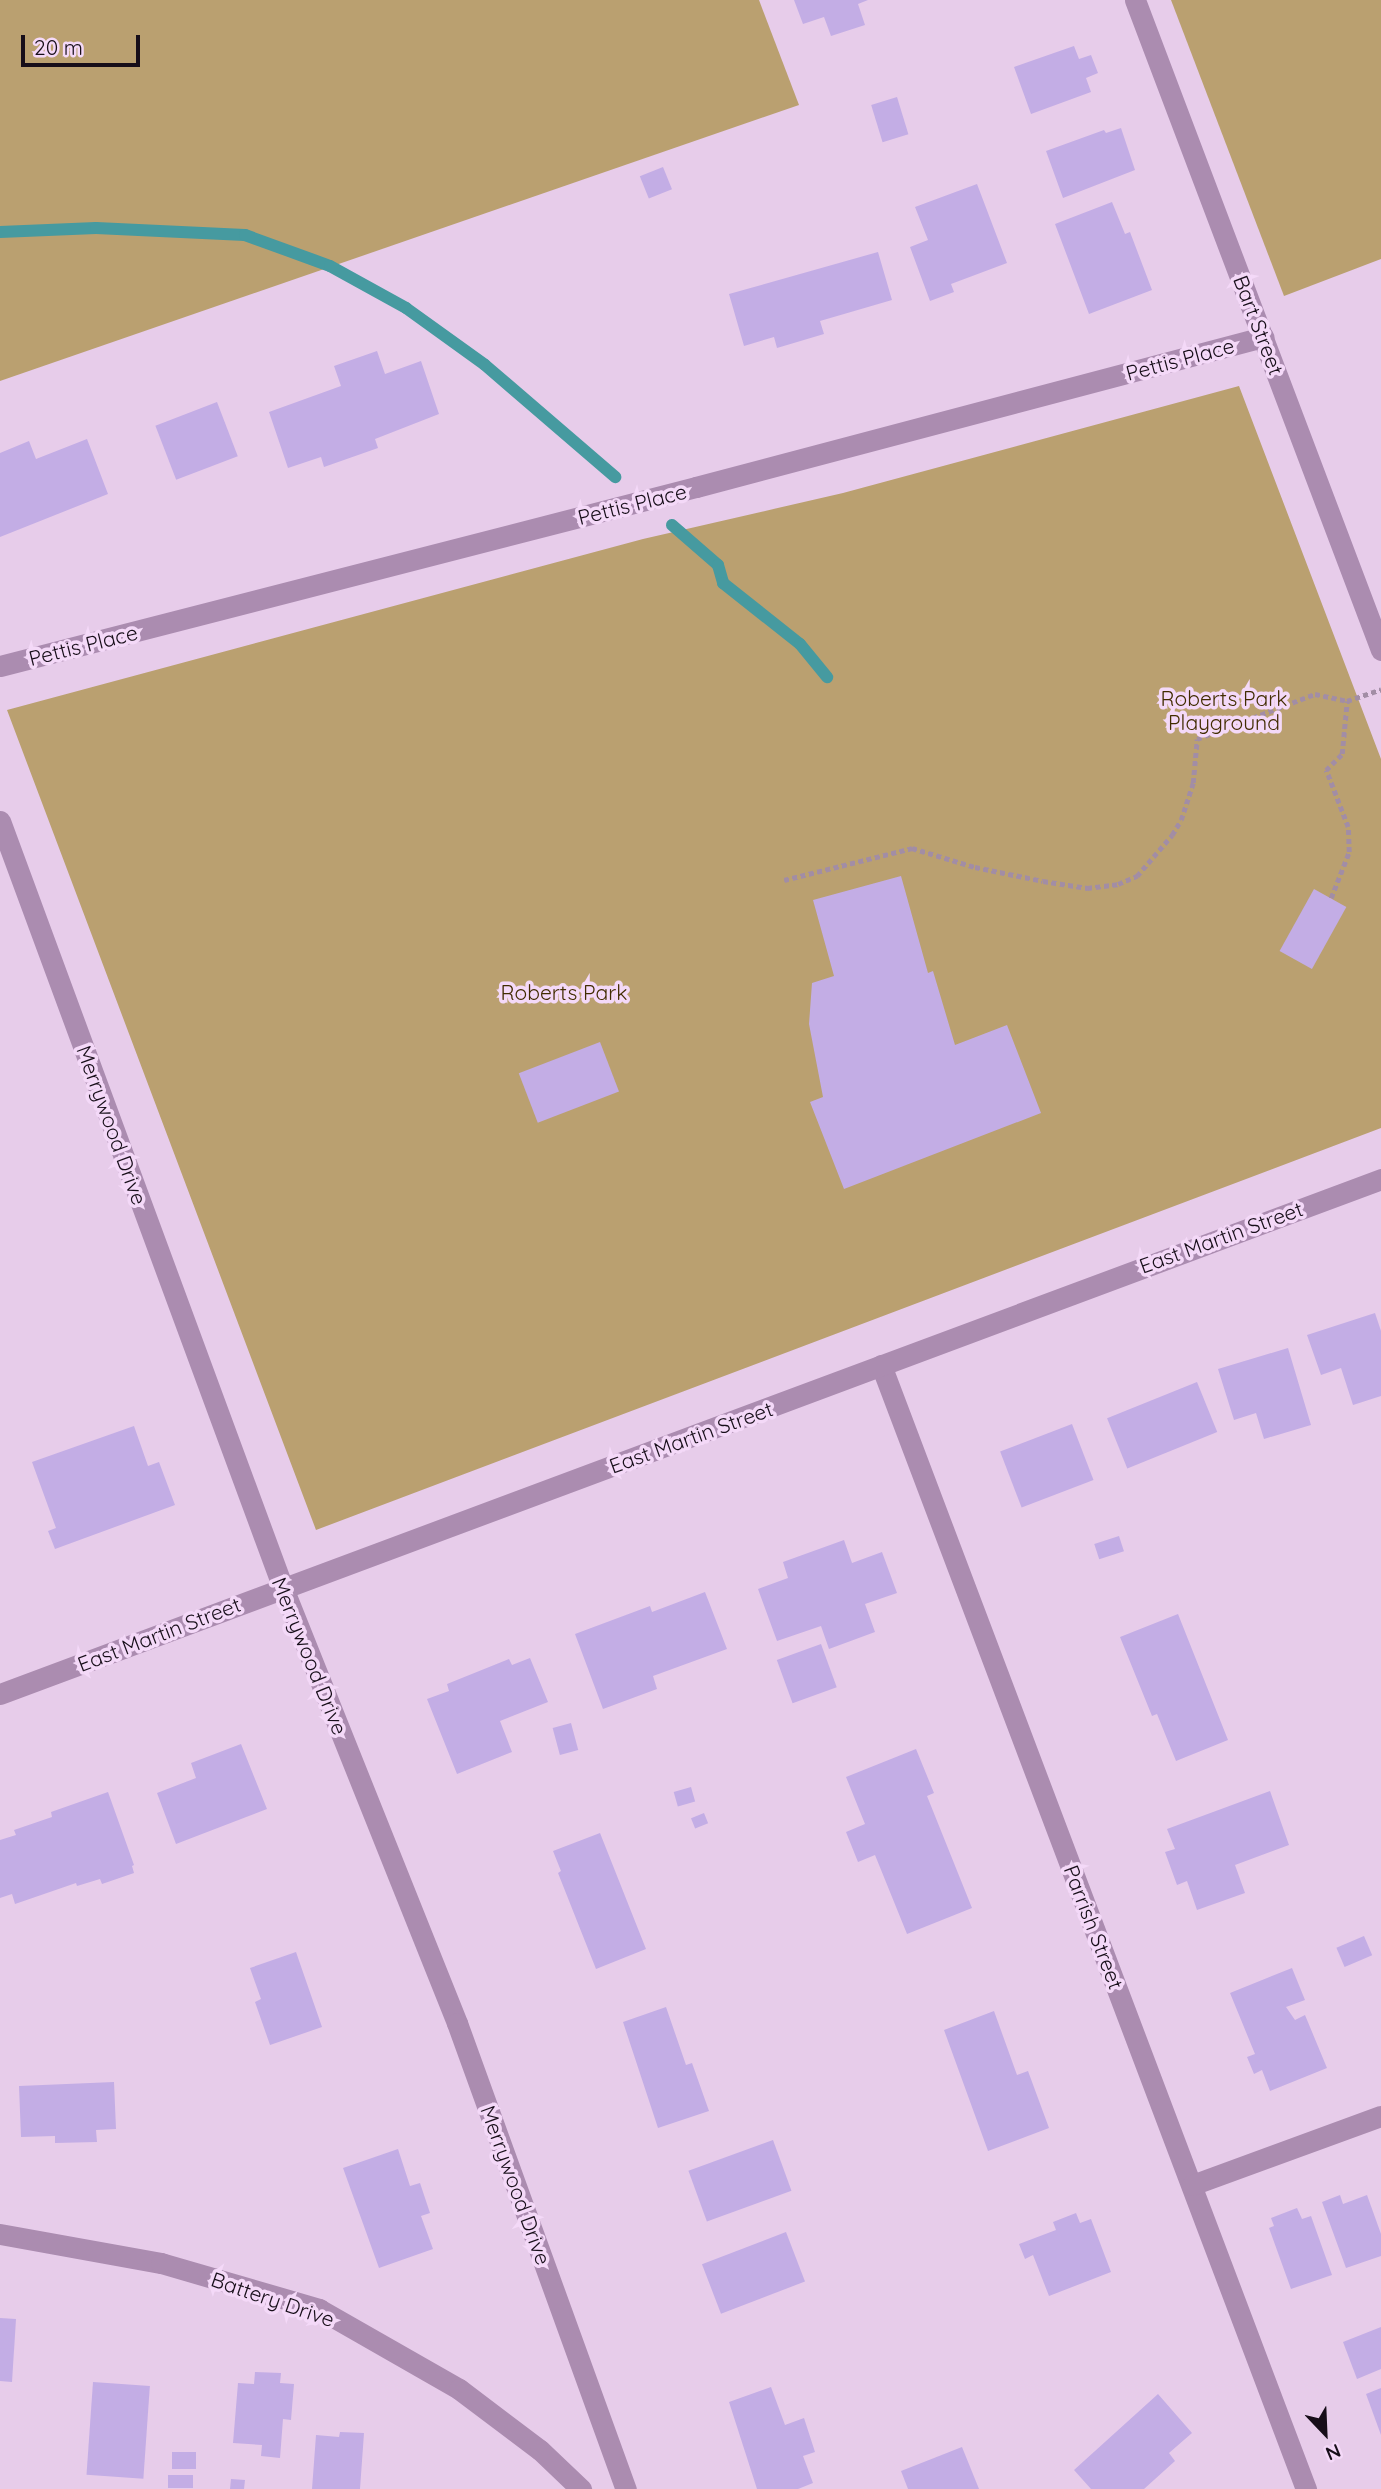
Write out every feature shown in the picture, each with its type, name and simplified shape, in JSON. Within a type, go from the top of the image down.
[{"type":"street","name":"Bart Street","points":[[1135,0],[1379,640]]},
{"type":"street","name":"Pettis Place","points":[[0,666],[696,487],[1263,337]]},
{"type":"street","name":"Merrywood Drive","points":[[0,821],[283,1588],[457,2022],[626,2489]]},
{"type":"street","name":"East Martin Street","points":[[0,1694],[1381,1179]]},
{"type":"street","name":"Parrish Street","points":[[881,1365],[1306,2489]]},
{"type":"street","points":[[1192,2185],[1381,2116]]},
{"type":"street","name":"Battery Drive","points":[[0,2234],[161,2263],[319,2309],[459,2389],[540,2450],[581,2489]]},
{"type":"path","points":[[784,880],[912,848],[975,867],[1043,881],[1087,888],[1118,884],[1137,876],[1165,844],[1181,820],[1193,783],[1197,739],[1315,694],[1347,701],[1381,690]]},
{"type":"path","points":[[1331,898],[1349,852],[1348,827],[1326,771],[1342,754],[1347,701]]},
{"type":"green space","points":[[0,0],[759,0],[799,105],[0,381]]},
{"type":"green space","points":[[1171,0],[1381,0],[1381,259],[1284,296]]},
{"type":"green space","name":"Roberts Park","points":[[1239,386],[1381,759],[1381,1128],[316,1530],[7,710],[643,539],[843,493]]},
{"type":"building","points":[[794,0],[868,0],[858,4],[865,25],[831,36],[824,17],[803,24]]},
{"type":"building","points":[[1074,46],[1079,59],[1091,55],[1098,73],[1086,78],[1091,92],[1031,114],[1014,67]]},
{"type":"building","points":[[897,97],[908,134],[883,142],[871,105]]},
{"type":"building","points":[[1121,128],[1135,170],[1063,198],[1046,151],[1104,130],[1106,133]]},
{"type":"building","points":[[663,167],[672,189],[649,199],[640,176]]},
{"type":"building","points":[[977,184],[1007,263],[951,284],[954,292],[930,301],[910,247],[928,240],[915,207]]},
{"type":"building","points":[[1112,202],[1125,234],[1130,232],[1152,290],[1089,314],[1055,224]]},
{"type":"building","points":[[878,252],[892,300],[820,321],[824,334],[777,348],[774,337],[744,346],[729,294]]},
{"type":"building","points":[[377,351],[385,374],[421,361],[439,414],[375,439],[378,448],[324,467],[321,457],[288,468],[269,412],[341,386],[334,366]]},
{"type":"building","points":[[217,402],[238,456],[176,480],[155,426]]},
{"type":"building","points":[[87,439],[108,494],[0,537],[0,453],[29,441],[36,459]]},
{"type":"building","points":[[901,876],[928,973],[933,971],[955,1045],[1007,1025],[1041,1113],[844,1189],[810,1102],[823,1097],[809,1024],[812,983],[834,976],[813,900]]},
{"type":"building","points":[[1314,889],[1346,907],[1312,969],[1280,951]]},
{"type":"building","points":[[600,1042],[619,1091],[538,1123],[519,1073]]},
{"type":"building","points":[[1375,1313],[1381,1331],[1381,1396],[1353,1405],[1341,1368],[1321,1375],[1307,1335]]},
{"type":"building","points":[[1288,1348],[1311,1425],[1264,1439],[1256,1413],[1234,1420],[1218,1369]]},
{"type":"building","points":[[1197,1382],[1217,1432],[1127,1468],[1107,1418]]},
{"type":"building","points":[[1072,1424],[1094,1480],[1022,1508],[1000,1452]]},
{"type":"building","points":[[134,1426],[148,1466],[159,1462],[175,1505],[55,1549],[48,1531],[56,1528],[32,1462]]},
{"type":"building","points":[[1119,1536],[1124,1551],[1099,1559],[1094,1544]]},
{"type":"building","points":[[844,1540],[852,1563],[882,1552],[897,1593],[865,1604],[875,1632],[829,1649],[821,1626],[777,1641],[758,1589],[788,1578],[783,1562]]},
{"type":"building","points":[[705,1592],[727,1649],[653,1676],[657,1689],[603,1709],[575,1634],[650,1606],[652,1612]]},
{"type":"building","points":[[1178,1614],[1228,1740],[1176,1761],[1157,1714],[1152,1716],[1120,1637]]},
{"type":"building","points":[[821,1644],[837,1687],[793,1703],[777,1660]]},
{"type":"building","points":[[530,1658],[548,1702],[500,1721],[512,1752],[457,1774],[427,1699],[449,1691],[447,1684],[509,1659],[512,1665]]},
{"type":"building","points":[[571,1723],[578,1750],[560,1755],[553,1728]]},
{"type":"building","points":[[241,1744],[267,1809],[176,1844],[157,1793],[196,1778],[191,1763]]},
{"type":"building","points":[[916,1749],[934,1793],[927,1796],[972,1908],[907,1934],[875,1855],[858,1862],[846,1832],[865,1824],[846,1777]]},
{"type":"building","points":[[691,1787],[695,1801],[678,1806],[674,1792]]},
{"type":"building","points":[[1270,1791],[1289,1845],[1235,1865],[1245,1893],[1197,1910],[1187,1881],[1177,1885],[1165,1852],[1175,1849],[1167,1829]]},
{"type":"building","points":[[108,1792],[134,1865],[134,1873],[102,1884],[100,1879],[77,1886],[76,1883],[15,1904],[12,1894],[0,1898],[0,1840],[16,1835],[14,1830],[52,1817],[51,1812]]},
{"type":"building","points":[[704,1813],[708,1823],[695,1828],[691,1818]]},
{"type":"building","points":[[600,1833],[646,1949],[596,1969],[558,1873],[561,1871],[553,1851]]},
{"type":"building","points":[[1364,1936],[1372,1955],[1345,1967],[1336,1948]]},
{"type":"building","points":[[296,1952],[322,2027],[270,2045],[255,2002],[261,1999],[250,1968]]},
{"type":"building","points":[[1292,1968],[1305,2000],[1286,2007],[1295,2020],[1305,2015],[1327,2068],[1270,2091],[1262,2070],[1254,2074],[1247,2057],[1255,2054],[1230,1993]]},
{"type":"building","points":[[666,2007],[686,2065],[692,2063],[709,2111],[658,2128],[623,2022]]},
{"type":"building","points":[[994,2011],[1017,2075],[1028,2071],[1049,2128],[988,2151],[944,2030]]},
{"type":"building","points":[[114,2082],[116,2129],[96,2130],[97,2142],[55,2143],[55,2136],[21,2137],[19,2086]]},
{"type":"building","points":[[773,2140],[791,2191],[707,2222],[688,2171]]},
{"type":"building","points":[[398,2149],[410,2186],[420,2183],[430,2213],[421,2216],[433,2249],[379,2268],[343,2168]]},
{"type":"building","points":[[1340,2195],[1343,2204],[1367,2195],[1381,2234],[1381,2256],[1346,2268],[1322,2202]]},
{"type":"building","points":[[1297,2208],[1302,2219],[1311,2216],[1332,2275],[1291,2289],[1269,2228],[1274,2226],[1271,2218]]},
{"type":"building","points":[[1076,2213],[1080,2223],[1091,2219],[1111,2272],[1049,2296],[1033,2255],[1025,2259],[1019,2244],[1056,2230],[1053,2222]]},
{"type":"building","points":[[786,2232],[805,2281],[721,2314],[702,2264]]},
{"type":"building","points":[[0,2318],[16,2319],[12,2382],[0,2381]]},
{"type":"building","points":[[1381,2327],[1381,2369],[1357,2379],[1343,2342]]},
{"type":"building","points":[[255,2372],[281,2373],[280,2383],[294,2384],[291,2420],[283,2419],[280,2458],[261,2456],[262,2445],[233,2443],[238,2383],[254,2384]]},
{"type":"building","points":[[93,2382],[150,2386],[143,2479],[87,2475]]},
{"type":"building","points":[[771,2387],[785,2425],[804,2418],[815,2452],[803,2456],[813,2483],[798,2489],[757,2489],[729,2402]]},
{"type":"building","points":[[1381,2388],[1381,2435],[1366,2394]]},
{"type":"building","points":[[1158,2394],[1192,2433],[1169,2453],[1175,2461],[1144,2489],[1091,2489],[1074,2470]]},
{"type":"building","points":[[340,2432],[364,2433],[360,2489],[312,2489],[316,2435],[339,2437]]},
{"type":"building","points":[[962,2447],[979,2489],[908,2489],[901,2471]]},
{"type":"building","points":[[172,2452],[196,2452],[196,2469],[172,2469]]},
{"type":"building","points":[[168,2475],[193,2475],[193,2488],[168,2488]]},
{"type":"building","points":[[231,2479],[245,2480],[244,2489],[230,2489]]},
{"type":"waterway","points":[[0,232],[96,228],[245,235],[330,266],[406,308],[485,365],[615,477]]},
{"type":"waterway","points":[[672,525],[718,565],[723,583],[800,644],[827,677]]},
{"type":"park label","name":"Roberts Park Playground","points":[[1224,710]]}]
